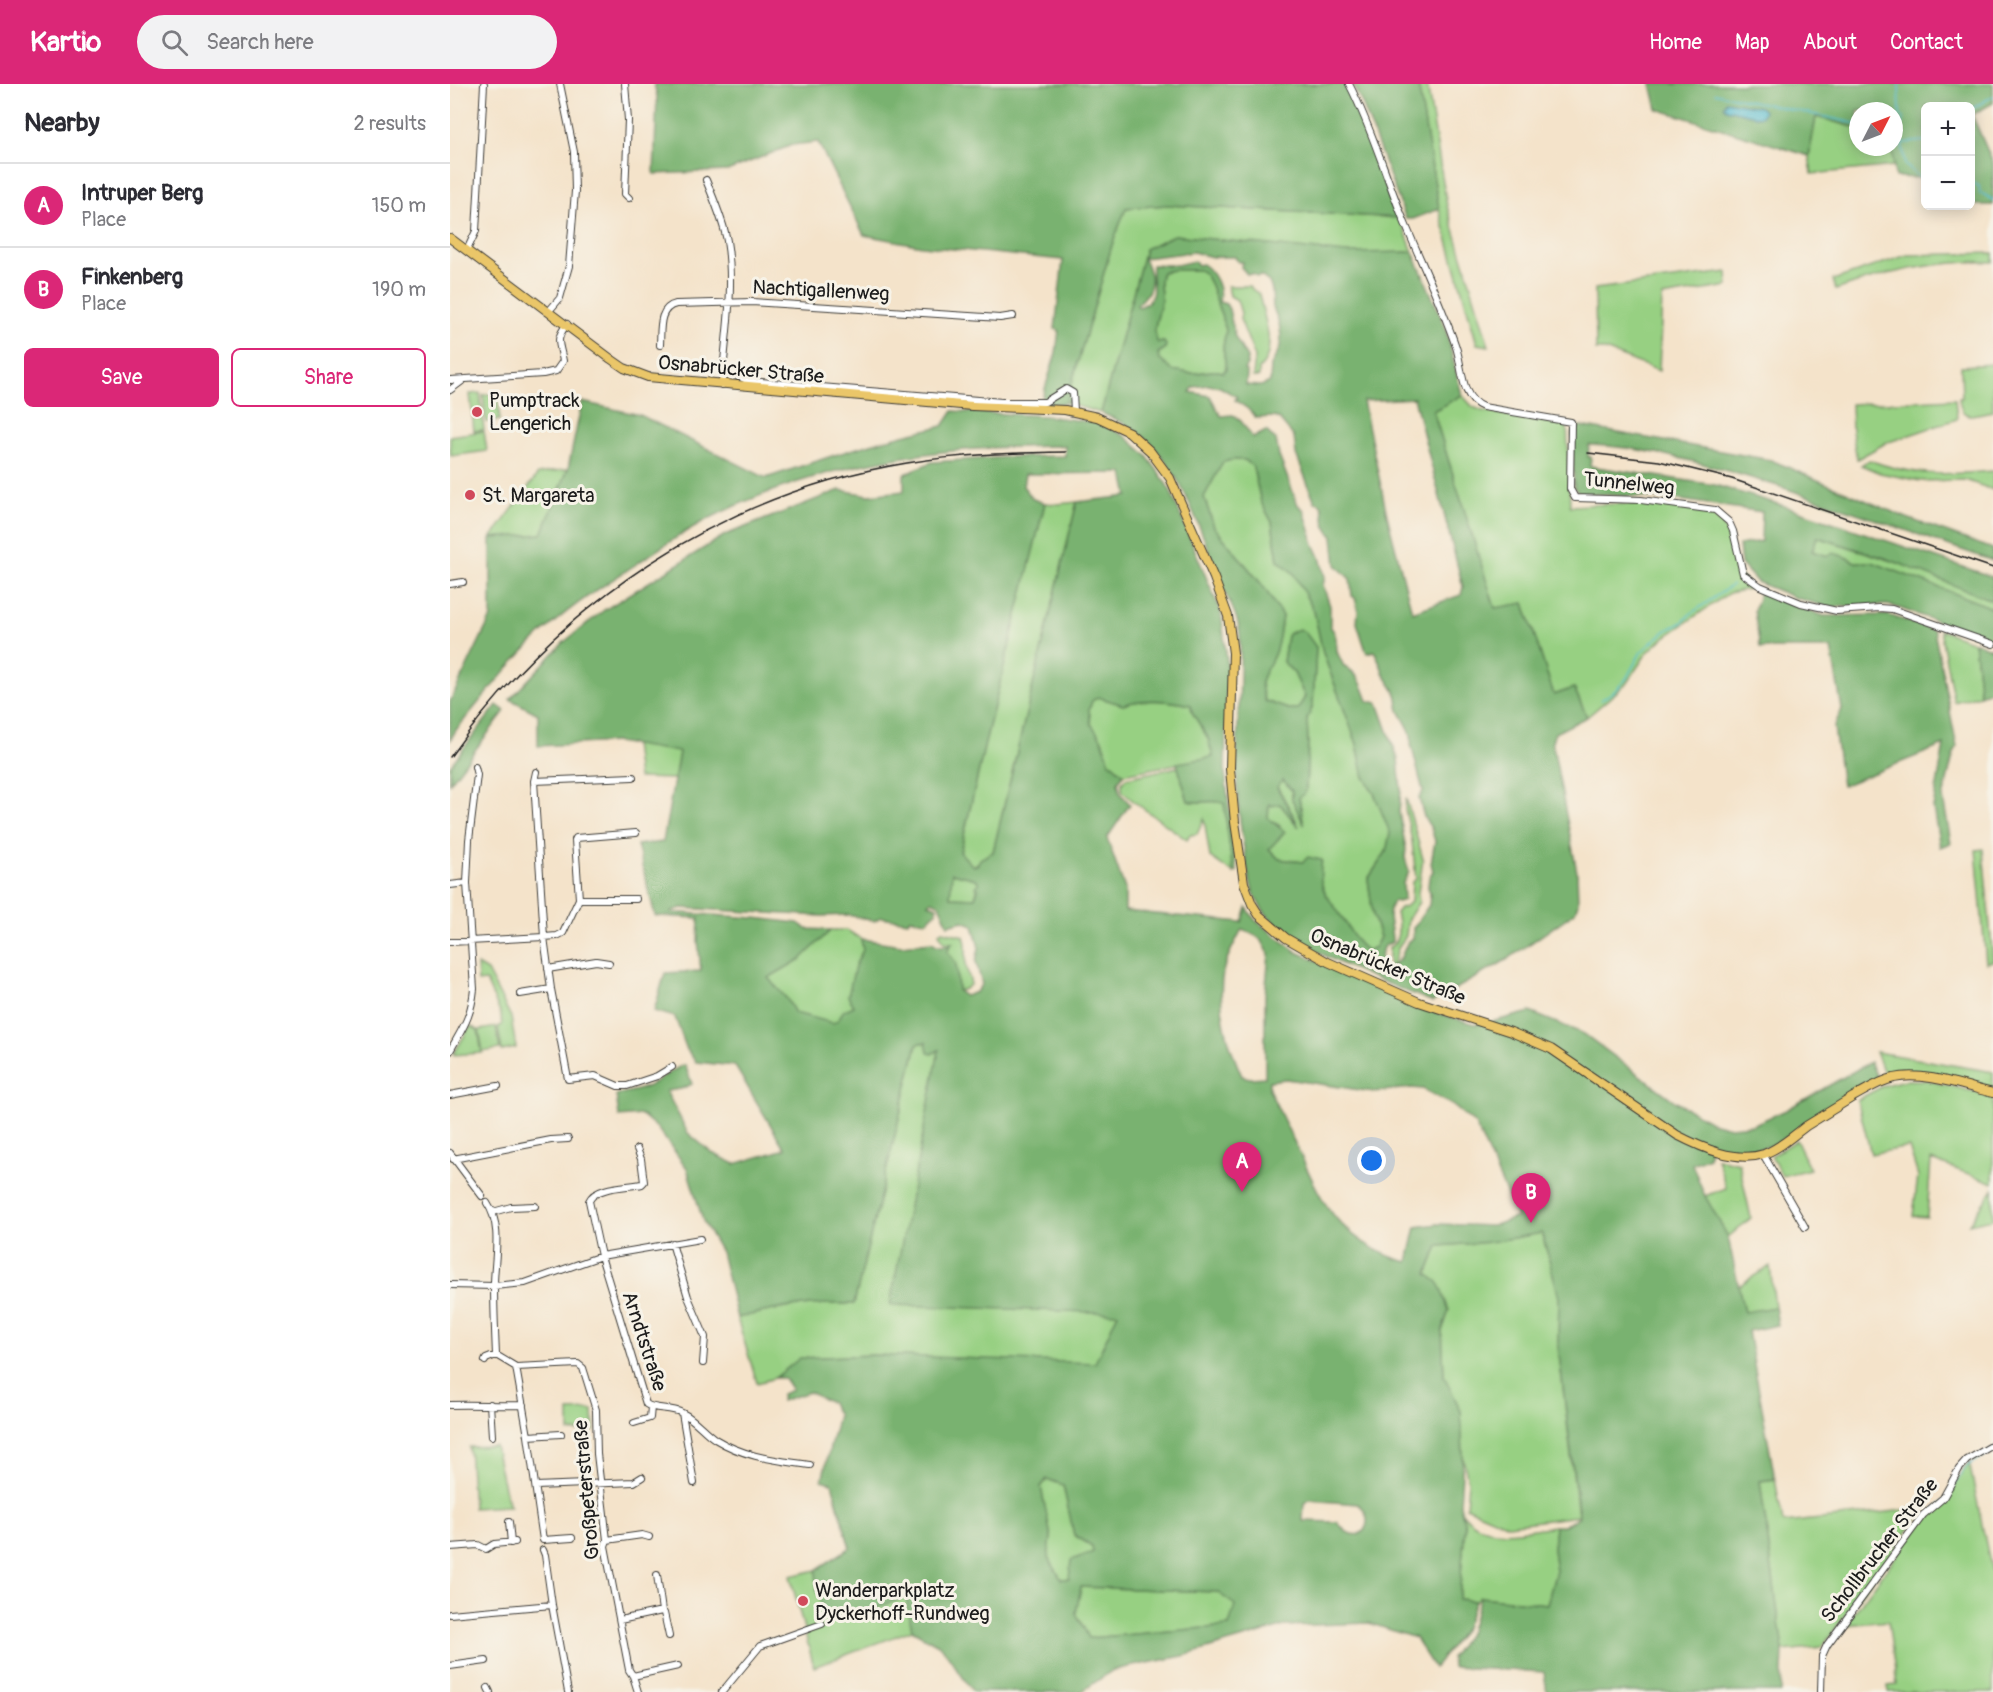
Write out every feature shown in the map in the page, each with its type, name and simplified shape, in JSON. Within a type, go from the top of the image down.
[{"type":"main road","name":"Osnabrücker Straße","points":[[450,238],[611,359],[637,374],[653,378],[722,385],[972,406],[1074,411],[1130,432],[1150,451],[1170,478],[1223,600],[1233,653],[1229,750],[1235,822],[1244,883],[1259,915],[1286,938],[1328,962],[1427,1005],[1520,1035],[1551,1049],[1656,1122],[1696,1145],[1724,1154],[1739,1156],[1763,1154],[1869,1088],[1896,1077],[1927,1078],[1993,1093]]},
{"type":"street","points":[[467,250],[476,231],[484,84]]},
{"type":"street","points":[[549,311],[560,298],[569,266],[575,191],[574,152],[560,84]]},
{"type":"street","points":[[625,84],[628,120],[625,194],[629,198]]},
{"type":"street","name":"Tunnelweg","points":[[1349,84],[1451,331],[1468,395],[1483,407],[1571,422],[1570,489],[1575,498],[1641,500],[1715,510],[1729,522],[1733,531],[1743,574],[1760,586],[1801,603],[1827,610],[1892,609],[1993,644]]},
{"type":"street","points":[[706,180],[726,238],[730,275],[722,385]]},
{"type":"street","name":"Nachtigallenweg","points":[[660,345],[662,313],[668,306],[729,302],[1000,318],[1013,315]]},
{"type":"street","points":[[450,380],[462,381],[556,371],[563,362],[558,338],[567,324]]},
{"type":"street","name":"Osnabrücker Straße","points":[[723,369],[749,381],[1002,402],[1045,402],[1066,389],[1073,393],[1074,411]]},
{"type":"street","points":[[450,390],[462,381]]},
{"type":"street","points":[[450,584],[464,582]]},
{"type":"street","points":[[450,1051],[468,1021],[474,989],[467,883],[469,840],[477,775],[475,767]]},
{"type":"street","points":[[536,772],[534,781],[544,937],[568,1079],[595,1076],[618,1086],[627,1086],[657,1076],[672,1067]]},
{"type":"street","points":[[534,781],[633,777]]},
{"type":"street","points":[[450,942],[557,936],[563,933],[579,899],[576,838],[636,833]]},
{"type":"street","points":[[450,885],[467,883]]},
{"type":"street","points":[[579,899],[636,899]]},
{"type":"street","points":[[548,969],[596,961],[609,963]]},
{"type":"street","points":[[520,994],[551,989]]},
{"type":"street","points":[[450,1095],[498,1086]]},
{"type":"street","points":[[482,1196],[452,1156],[568,1139]]},
{"type":"street","name":"Arndtstraße","points":[[637,1149],[641,1159],[644,1182],[611,1188],[590,1197],[589,1201],[601,1256],[646,1404],[651,1407],[671,1408],[682,1413],[715,1438],[759,1458],[810,1465]]},
{"type":"street","points":[[1763,1154],[1805,1227]]},
{"type":"street","points":[[487,1203],[493,1212],[496,1234],[494,1286],[496,1355]]},
{"type":"street","points":[[493,1212],[511,1207],[535,1206]]},
{"type":"street","points":[[450,1285],[494,1286],[525,1283],[601,1256],[700,1239]]},
{"type":"street","points":[[672,1243],[688,1297],[705,1337],[703,1363]]},
{"type":"street","points":[[485,1361],[496,1355]]},
{"type":"street","points":[[496,1355],[516,1367],[543,1540],[572,1538]]},
{"type":"street","name":"Großpeterstraße","points":[[516,1367],[579,1365],[583,1368],[596,1410],[599,1483],[608,1564],[629,1670],[638,1692]]},
{"type":"street","points":[[490,1404],[492,1436]]},
{"type":"street","points":[[450,1405],[523,1405]]},
{"type":"street","points":[[634,1423],[650,1418],[651,1407]]},
{"type":"street","points":[[682,1413],[694,1483]]},
{"type":"street","points":[[528,1436],[561,1434]]},
{"type":"street","name":"Schollbrucher Straße","points":[[1821,1692],[1822,1656],[1827,1645],[1923,1515],[1943,1498],[1959,1469],[1967,1460],[1993,1445]]},
{"type":"street","points":[[536,1485],[634,1482],[642,1477]]},
{"type":"street","points":[[450,1547],[478,1545],[486,1549],[494,1544],[513,1542],[509,1522]]},
{"type":"street","points":[[607,1539],[649,1536]]},
{"type":"street","points":[[543,1550],[568,1692]]},
{"type":"street","points":[[657,1575],[662,1611],[669,1636]]},
{"type":"street","points":[[450,1614],[552,1605]]},
{"type":"street","points":[[620,1620],[662,1611]]},
{"type":"street","points":[[722,1692],[760,1647],[822,1624]]},
{"type":"street","points":[[450,1666],[486,1661]]},
{"type":"street","points":[[633,1676],[678,1666]]},
{"type":"green space","points":[[654,84],[1347,84],[1400,218],[1167,205],[1126,208],[1112,245],[1066,403],[1040,405],[1056,353],[1059,330],[1055,329],[1063,260],[922,246],[864,235],[818,142],[792,145],[727,171],[654,174],[657,96]]},
{"type":"green space","points":[[1352,84],[1418,84],[1439,209],[1413,219],[1406,219],[1362,103]]},
{"type":"green space","points":[[1418,84],[1427,84],[1447,206],[1489,346],[1477,344],[1439,209]]},
{"type":"green space","points":[[1651,84],[1993,84],[1993,103],[1975,113],[1975,102],[1921,102],[1921,178],[1895,177],[1893,156],[1903,156],[1903,102],[1849,102],[1849,126],[1816,117],[1809,156],[1657,109]]},
{"type":"green space","points":[[1816,117],[1849,126],[1849,156],[1893,156],[1894,166],[1812,174],[1809,156]]},
{"type":"green space","points":[[1975,122],[1993,163],[1993,205],[1975,205]]},
{"type":"green space","points":[[1167,205],[1400,218],[1413,252],[1346,254],[1174,235],[1145,249],[1101,413],[1066,403],[1112,245],[1126,208]]},
{"type":"green space","points":[[1174,235],[1346,253],[1413,252],[1445,327],[1462,395],[1433,411],[1495,608],[1524,603],[1554,695],[1574,688],[1587,717],[1555,733],[1552,741],[1577,872],[1578,903],[1575,912],[1508,959],[1433,1002],[1342,964],[1296,939],[1277,925],[1263,910],[1253,891],[1243,843],[1237,786],[1240,684],[1238,622],[1196,518],[1175,476],[1147,440],[1127,425],[1101,413],[1145,249]],"holes":[[[1193,252],[1212,257],[1235,257],[1238,262],[1242,262],[1241,267],[1247,274],[1261,276],[1269,282],[1281,336],[1280,347],[1271,366],[1270,382],[1261,386],[1246,385],[1247,373],[1244,370],[1247,358],[1235,337],[1229,309],[1226,304],[1219,302],[1216,281],[1202,264],[1198,265],[1194,261],[1177,265],[1152,265],[1152,295],[1146,304],[1139,307],[1137,305],[1148,293],[1151,284],[1144,258]],[[1199,270],[1205,274],[1226,330],[1223,347],[1226,369],[1223,372],[1173,371],[1159,359],[1158,353],[1165,349],[1166,345],[1164,342],[1158,343],[1155,332],[1161,300],[1162,272]],[[1208,385],[1220,387],[1237,397],[1235,400],[1256,418],[1279,419],[1294,437],[1296,454],[1315,502],[1322,506],[1325,525],[1333,537],[1336,565],[1350,579],[1352,596],[1355,598],[1358,610],[1357,623],[1366,651],[1367,653],[1374,651],[1376,654],[1396,694],[1399,710],[1410,731],[1423,791],[1419,798],[1424,817],[1435,841],[1431,863],[1433,871],[1429,877],[1429,905],[1413,928],[1413,938],[1408,941],[1401,957],[1385,974],[1381,958],[1383,947],[1392,942],[1389,917],[1391,907],[1393,901],[1404,900],[1403,883],[1409,872],[1399,812],[1401,790],[1398,759],[1378,703],[1368,701],[1359,680],[1343,665],[1338,653],[1335,635],[1330,626],[1330,606],[1323,585],[1325,577],[1320,557],[1304,510],[1298,505],[1279,456],[1276,440],[1266,431],[1253,438],[1241,421],[1233,415],[1221,416],[1210,396],[1190,392],[1194,387]],[[1414,398],[1463,587],[1461,595],[1412,612],[1387,515],[1363,401]],[[1245,460],[1253,467],[1261,502],[1272,522],[1278,560],[1293,573],[1314,611],[1323,653],[1357,744],[1364,777],[1374,793],[1390,833],[1386,852],[1368,879],[1373,915],[1380,937],[1375,947],[1367,951],[1356,941],[1326,894],[1321,880],[1322,860],[1308,857],[1303,862],[1279,859],[1269,849],[1285,832],[1268,818],[1269,804],[1272,806],[1280,804],[1299,827],[1277,787],[1283,780],[1292,791],[1292,799],[1304,825],[1299,798],[1306,789],[1307,719],[1313,705],[1316,647],[1305,632],[1299,629],[1287,636],[1283,662],[1294,673],[1305,697],[1298,709],[1288,709],[1265,701],[1261,686],[1263,676],[1276,651],[1282,616],[1263,586],[1214,527],[1204,497],[1223,462]]]},
{"type":"green space","points":[[1993,253],[1993,262],[1933,265],[1874,278],[1836,290],[1833,280],[1907,255]]},
{"type":"green space","points":[[1199,270],[1205,274],[1211,285],[1226,330],[1223,347],[1226,369],[1223,372],[1189,373],[1171,370],[1159,359],[1158,353],[1162,351],[1163,342],[1158,343],[1155,332],[1161,300],[1160,280],[1162,272]]},
{"type":"green space","points":[[1727,272],[1728,286],[1662,297],[1659,371],[1605,350],[1596,350],[1595,289]]},
{"type":"green space","points":[[1228,286],[1250,286],[1259,294],[1269,344],[1265,362],[1259,369],[1259,377],[1253,377],[1255,357],[1240,319],[1241,313],[1237,300],[1230,296]]},
{"type":"green space","points":[[1993,364],[1993,411],[1974,415],[1966,414],[1962,411],[1959,398],[1962,398],[1961,366]]},
{"type":"green space","name":"Pumptrack Lengerich","points":[[480,393],[484,430],[474,431],[470,394]]},
{"type":"green space","points":[[497,393],[500,420],[486,422],[483,395]]},
{"type":"green space","points":[[1462,395],[1473,407],[1483,411],[1567,425],[1570,506],[1651,504],[1696,510],[1713,516],[1727,532],[1733,560],[1740,575],[1748,583],[1749,589],[1729,593],[1661,640],[1647,653],[1626,684],[1587,717],[1574,688],[1554,695],[1524,603],[1495,609],[1433,411]]},
{"type":"green space","points":[[1955,399],[1957,419],[1886,443],[1857,459],[1852,431],[1851,404]]},
{"type":"green space","points":[[582,402],[640,415],[766,478],[876,442],[943,426],[953,411],[1045,416],[1099,423],[1125,436],[1146,455],[1170,490],[1221,613],[1227,661],[1225,773],[1237,872],[1233,873],[1224,803],[1188,801],[1178,767],[1177,763],[1213,757],[1208,738],[1192,712],[1191,705],[1147,700],[1123,705],[1098,697],[1092,701],[1089,710],[1091,724],[1101,738],[1110,762],[1124,774],[1118,782],[1120,793],[1130,804],[1107,838],[1125,889],[1125,911],[1242,922],[1247,908],[1255,920],[1297,952],[1427,1010],[1475,1024],[1530,1012],[1584,1034],[1676,1102],[1711,1122],[1730,1127],[1752,1125],[1786,1110],[1870,1062],[1878,1079],[1865,1085],[1777,1143],[1744,1151],[1710,1145],[1709,1157],[1692,1164],[1705,1196],[1728,1237],[1744,1312],[1775,1307],[1778,1325],[1748,1331],[1775,1479],[1760,1481],[1783,1651],[1781,1692],[1547,1692],[1544,1672],[1452,1667],[1451,1657],[1470,1631],[1480,1597],[1547,1604],[1556,1571],[1553,1549],[1555,1526],[1563,1526],[1579,1517],[1558,1346],[1559,1297],[1542,1233],[1490,1242],[1438,1246],[1427,1274],[1438,1282],[1449,1310],[1442,1331],[1444,1376],[1461,1411],[1463,1458],[1460,1504],[1465,1527],[1459,1599],[1475,1601],[1465,1628],[1434,1668],[1415,1638],[1369,1623],[1285,1626],[1183,1656],[1113,1670],[1081,1692],[973,1692],[942,1647],[912,1630],[906,1597],[851,1617],[827,1619],[817,1591],[816,1570],[850,1548],[832,1483],[822,1480],[838,1415],[831,1403],[809,1392],[781,1401],[782,1394],[792,1390],[784,1378],[775,1378],[800,1358],[873,1355],[1095,1363],[1118,1313],[890,1305],[939,1050],[932,1054],[928,1053],[926,1042],[917,1044],[854,1304],[795,1307],[737,1318],[721,1252],[703,1221],[687,1168],[657,1128],[642,1115],[619,1117],[616,1095],[644,1088],[685,1065],[692,1084],[681,1089],[666,1091],[688,1133],[712,1153],[735,1164],[785,1149],[735,1066],[696,1062],[687,1050],[675,1017],[654,1011],[665,973],[701,971],[698,941],[699,918],[655,916],[637,845],[663,842],[679,752],[616,742],[538,746],[538,714],[510,699],[564,642],[604,610],[725,535],[840,490],[869,495],[904,491],[904,475],[932,462],[1065,456],[1065,446],[972,449],[882,461],[838,470],[795,483],[751,499],[708,519],[689,529],[602,587],[550,626],[501,676],[456,730],[450,741],[450,702],[491,617],[491,538],[542,534],[568,469]],"holes":[[[1123,473],[1128,496],[1077,502],[993,852],[973,866],[960,852],[1045,503],[1033,499],[1023,486],[1025,474]],[[952,873],[976,879],[979,883],[976,887],[978,889],[975,898],[950,897]],[[932,901],[939,904],[948,925],[963,921],[973,925],[979,948],[976,962],[982,984],[976,992],[965,996],[958,991],[956,963],[947,951],[952,943],[942,946],[932,942],[901,945],[861,939],[863,950],[855,966],[848,996],[854,1006],[843,1011],[839,1019],[833,1023],[795,1013],[787,999],[768,978],[801,959],[831,930],[807,929],[798,923],[755,918],[670,912],[681,908],[822,916],[848,915],[874,921],[881,917],[927,921],[936,912],[937,907],[928,903]],[[1242,929],[1262,941],[1269,954],[1265,995],[1265,1077],[1242,1076],[1232,1052],[1221,999],[1223,972],[1228,955]],[[1286,1079],[1373,1092],[1423,1089],[1452,1105],[1475,1124],[1517,1217],[1492,1226],[1438,1224],[1416,1227],[1408,1262],[1375,1249],[1345,1227],[1325,1203],[1269,1089],[1269,1081]],[[1047,1479],[1063,1485],[1074,1535],[1092,1546],[1093,1552],[1071,1560],[1069,1579],[1061,1579],[1048,1557],[1051,1537],[1041,1487]],[[1309,1500],[1358,1504],[1363,1509],[1367,1521],[1366,1527],[1359,1534],[1346,1531],[1337,1522],[1303,1521],[1304,1503]],[[1081,1587],[1217,1592],[1235,1605],[1229,1626],[1089,1638],[1076,1613]]]},
{"type":"green space","points":[[1580,426],[1771,460],[1907,518],[1993,549],[1993,561],[1808,496],[1734,473],[1662,454],[1589,445],[1590,466],[1715,485],[1788,507],[1993,577],[1993,601],[1888,559],[1817,537],[1812,551],[1828,556],[1833,553],[1855,562],[1872,562],[1985,605],[1993,609],[1993,641],[1896,607],[1887,605],[1828,607],[1796,598],[1757,582],[1741,564],[1739,545],[1761,541],[1762,512],[1681,500],[1580,493],[1574,488],[1572,433]]},
{"type":"green space","points":[[484,431],[487,451],[451,456],[450,436]]},
{"type":"green space","points":[[1245,460],[1253,467],[1261,502],[1272,522],[1278,560],[1293,572],[1314,611],[1323,653],[1357,744],[1364,777],[1374,793],[1391,833],[1386,852],[1368,879],[1373,915],[1380,937],[1375,947],[1367,951],[1354,940],[1344,920],[1327,899],[1319,876],[1303,862],[1279,859],[1269,849],[1280,826],[1268,818],[1269,803],[1280,804],[1296,824],[1277,786],[1283,779],[1292,791],[1292,799],[1303,822],[1299,797],[1306,788],[1307,719],[1313,705],[1316,647],[1292,631],[1287,636],[1283,662],[1294,673],[1305,697],[1298,709],[1288,709],[1265,701],[1261,686],[1262,676],[1276,651],[1282,616],[1263,586],[1214,527],[1204,497],[1223,462]]},
{"type":"green space","points":[[1869,460],[1885,466],[1916,472],[1993,471],[1993,490],[1965,480],[1920,481],[1880,473],[1861,465]]},
{"type":"green space","points":[[568,469],[542,534],[491,538],[538,474]]},
{"type":"green space","points":[[1077,502],[993,852],[973,866],[960,853],[1045,503]]},
{"type":"green space","points":[[1817,537],[1906,566],[1972,591],[1993,601],[1993,609],[1872,562],[1855,562],[1846,557],[1828,556],[1812,551]]},
{"type":"green space","points":[[1760,592],[1824,616],[1888,615],[1934,630],[1957,747],[1943,798],[1951,843],[1940,847],[1933,808],[1944,745],[1842,786],[1834,727],[1842,709],[1831,648],[1760,648],[1754,610]]},
{"type":"green space","points":[[1940,630],[1974,642],[1980,695],[1954,702]]},
{"type":"green space","points":[[1974,642],[1993,649],[1993,690],[1980,695]]},
{"type":"green space","points":[[1098,697],[1123,705],[1147,700],[1191,705],[1192,712],[1208,738],[1213,757],[1124,774],[1110,762],[1101,738],[1091,724],[1089,710],[1092,701]]},
{"type":"green space","points":[[497,705],[505,711],[450,783],[450,766]]},
{"type":"green space","points":[[634,744],[679,752],[675,779],[638,778]]},
{"type":"green space","points":[[1178,767],[1188,801],[1224,803],[1233,873],[1210,857],[1204,819],[1197,834],[1190,835],[1187,840],[1122,791],[1122,783],[1126,778]]},
{"type":"green space","points":[[1406,798],[1423,859],[1418,893],[1419,902],[1408,919],[1406,936],[1399,946],[1393,964],[1389,967],[1389,948],[1396,941],[1398,932],[1396,913],[1411,902],[1412,882],[1416,879],[1412,841],[1405,809]]},
{"type":"green space","points":[[1983,849],[1993,961],[1986,963],[1976,850]]},
{"type":"green space","points":[[952,872],[976,879],[979,883],[975,898],[949,897]]},
{"type":"green space","points":[[831,930],[847,930],[861,939],[863,950],[855,966],[854,1006],[843,1011],[833,1024],[795,1013],[787,999],[768,978],[801,959]]},
{"type":"green space","points":[[942,931],[964,936],[966,966],[971,984],[965,989],[958,991],[956,963],[947,951],[952,943],[944,942],[939,933]]},
{"type":"green space","points":[[477,965],[487,971],[511,1017],[516,1048],[502,1051],[498,1027],[502,1025],[501,1015],[486,981],[478,982]]},
{"type":"green space","points":[[470,1026],[478,1030],[482,1053],[453,1055]]},
{"type":"green space","points":[[496,1027],[500,1049],[483,1052],[479,1030]]},
{"type":"green space","points":[[926,1042],[940,1049],[1118,1313],[1095,1364],[873,1355],[801,1358],[775,1378],[757,1383],[737,1318],[795,1306],[854,1304],[917,1044]]},
{"type":"green space","points":[[1876,1052],[1993,1072],[1993,1088],[1925,1072],[1898,1072],[1885,1076]]},
{"type":"green space","points":[[1905,1080],[1925,1080],[1993,1096],[1993,1183],[1931,1160],[1927,1217],[1913,1216],[1918,1176],[1909,1147],[1871,1154],[1857,1100],[1885,1085]]},
{"type":"green space","points":[[1796,1140],[1810,1169],[1782,1176],[1771,1156]]},
{"type":"green space","points":[[1717,1158],[1739,1163],[1751,1218],[1728,1237],[1705,1196],[1726,1188]]},
{"type":"green space","points":[[1993,1189],[1993,1219],[1969,1224]]},
{"type":"green space","points":[[1542,1233],[1559,1297],[1558,1346],[1578,1516],[1508,1525],[1466,1507],[1468,1481],[1463,1458],[1461,1411],[1444,1377],[1442,1331],[1449,1310],[1427,1275],[1438,1246],[1490,1242]]},
{"type":"green space","points":[[1770,1266],[1775,1307],[1744,1313],[1738,1286]]},
{"type":"green space","points":[[593,1410],[594,1431],[569,1432],[569,1411]]},
{"type":"green space","points":[[495,1446],[510,1506],[473,1508],[469,1447]]},
{"type":"green space","points":[[1969,1462],[1993,1577],[1993,1692],[1888,1692],[1888,1686],[1897,1685],[1888,1621],[1845,1625],[1925,1517],[1946,1501]]},
{"type":"green space","points":[[1047,1479],[1063,1485],[1074,1535],[1092,1546],[1093,1552],[1069,1579],[1061,1579],[1048,1557],[1051,1537],[1041,1487]]},
{"type":"green space","points":[[1775,1479],[1783,1523],[1925,1508],[1822,1647],[1783,1651],[1760,1481]]},
{"type":"green space","points":[[884,1482],[942,1647],[912,1630],[814,1667],[790,1576],[816,1570],[850,1548],[835,1495]]},
{"type":"green space","points":[[1462,1512],[1471,1521],[1492,1531],[1505,1532],[1555,1526],[1553,1549],[1556,1571],[1547,1604],[1480,1597],[1475,1601],[1459,1599],[1465,1527]]},
{"type":"green space","points":[[1080,1587],[1217,1592],[1236,1605],[1229,1626],[1089,1638],[1076,1613]]},
{"type":"water","points":[[1726,101],[1760,107],[1764,111],[1759,117],[1726,109],[1724,106]]},
{"type":"waterway","points":[[1899,84],[1900,115],[1904,118],[1900,128],[1905,165],[1921,179]]},
{"type":"waterway","points":[[1715,93],[1849,122]]},
{"type":"waterway","points":[[1975,107],[1993,96]]},
{"type":"waterway","points":[[1903,143],[1921,141]]},
{"type":"waterway","points":[[1975,184],[1979,186],[1980,194],[1993,200]]},
{"type":"waterway","points":[[1601,700],[1617,689],[1626,679],[1641,652],[1650,644],[1732,585]]},
{"type":"waterway","points":[[1929,1515],[1948,1498],[1962,1471],[1993,1451]]},
{"type":"railway","points":[[450,757],[493,702],[541,651],[593,605],[649,564],[709,529],[772,500],[838,478],[907,463],[967,456],[1066,452]]},
{"type":"railway","points":[[1588,453],[1659,461],[1732,479],[1993,568]]},
{"type":"place","name":"Pumptrack Lengerich","points":[[477,412]]},
{"type":"place","name":"St. Margareta","points":[[470,495]]},
{"type":"place","name":"Intruper Berg","points":[[1242,1192]]},
{"type":"place","name":"Finkenberg","points":[[1531,1223]]},
{"type":"place","name":"Wanderparkplatz Dyckerhoff-Rundweg","points":[[803,1601]]}]
